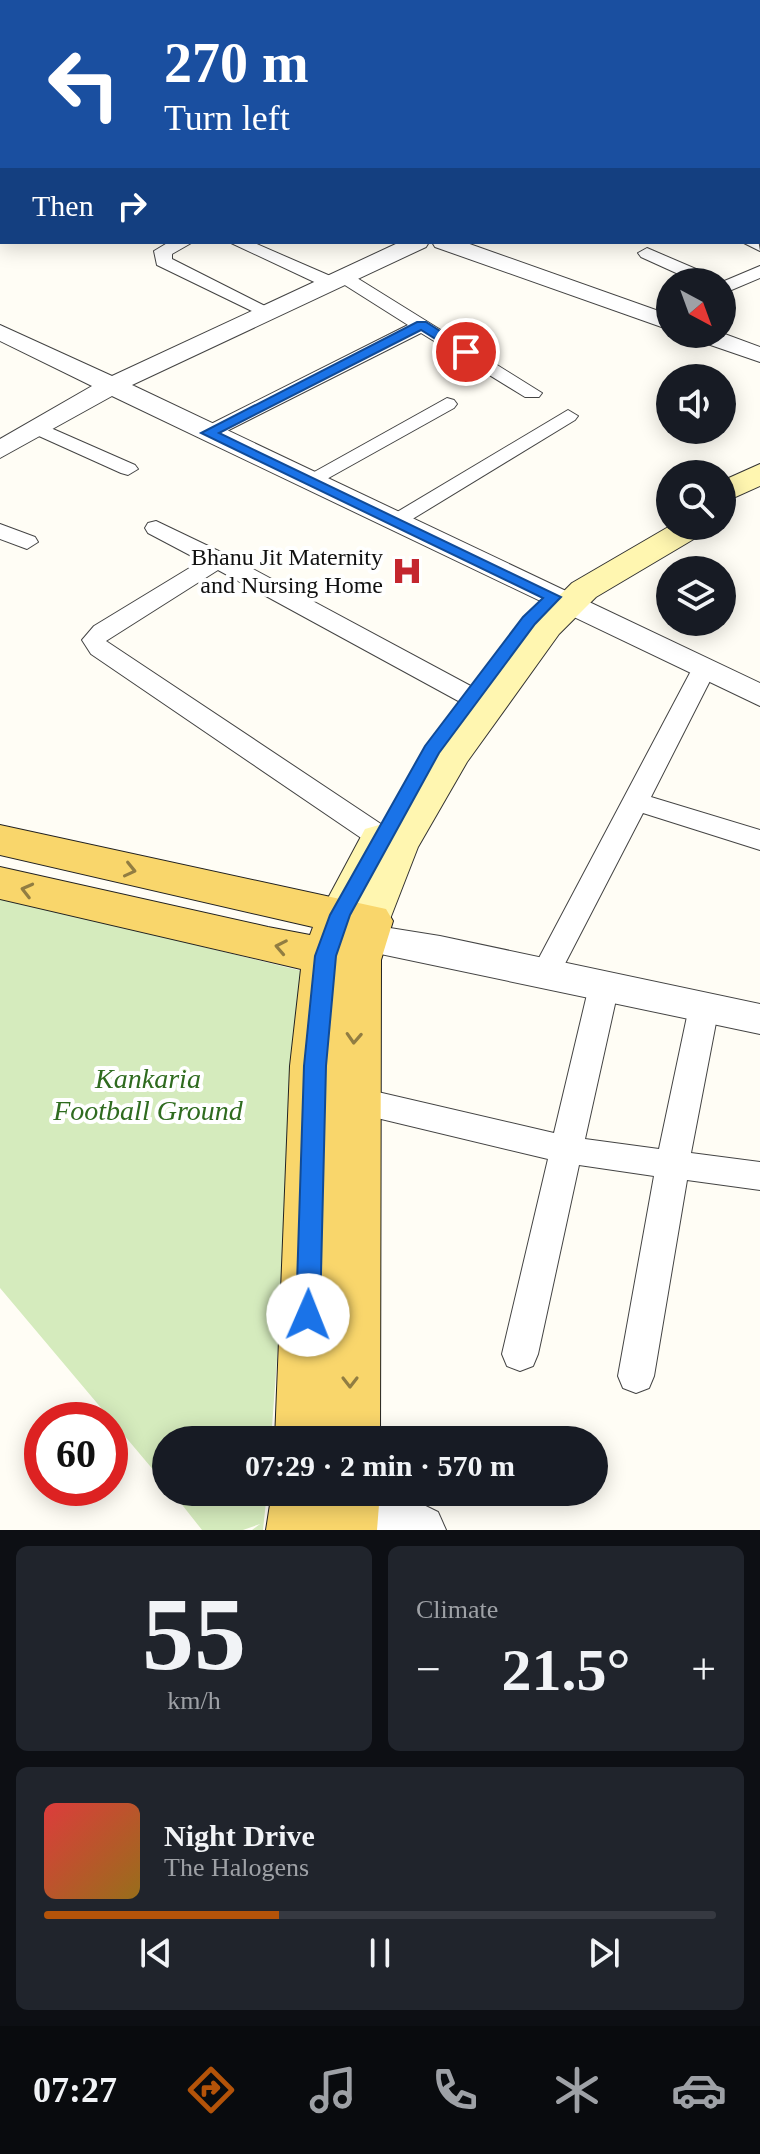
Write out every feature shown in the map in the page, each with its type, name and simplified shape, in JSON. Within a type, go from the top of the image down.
[{"type":"main road","points":[[736,486],[760,473]]},
{"type":"main road","points":[[736,501],[760,488]]},
{"type":"main road","points":[[329,1426],[352,1099],[351,938],[398,847],[451,756],[547,627],[568,582],[656,532]]},
{"type":"main road","points":[[324,1426],[315,1066],[380,837],[431,750],[529,621],[669,540]]},
{"type":"main road","points":[[0,840],[351,938]]},
{"type":"main road","points":[[0,883],[351,938]]},
{"type":"street","points":[[179,244],[163,251],[160,256],[163,261],[268,312]]},
{"type":"street","points":[[243,244],[337,280],[422,325],[532,393]]},
{"type":"street","points":[[0,450],[110,386],[414,244]]},
{"type":"street","points":[[449,244],[656,315]]},
{"type":"street","points":[[647,253],[679,268]]},
{"type":"street","points":[[736,281],[760,271]]},
{"type":"street","points":[[208,433],[422,325]]},
{"type":"street","points":[[0,332],[760,696]]},
{"type":"street","points":[[736,346],[760,355]]},
{"type":"street","points":[[309,481],[447,404]]},
{"type":"street","points":[[393,521],[568,416]]},
{"type":"street","points":[[37,428],[128,469]]},
{"type":"street","points":[[156,528],[471,697]]},
{"type":"street","points":[[0,531],[27,542]]},
{"type":"street","points":[[219,560],[102,631],[94,640],[99,649],[380,837]]},
{"type":"street","points":[[546,973],[704,669]]},
{"type":"street","points":[[634,801],[760,840]]},
{"type":"street","points":[[351,938],[440,950],[760,1019]]},
{"type":"street","points":[[520,1354],[604,986]]},
{"type":"street","points":[[636,1376],[676,1164],[680,1121],[704,1007]]},
{"type":"street","points":[[352,1099],[567,1150],[760,1176]]},
{"type":"street","points":[[364,1506],[420,1530]]},
{"type":"green space","name":"Kankaria Football Ground","points":[[0,897],[306,972],[272,1426],[152,1426],[152,1468],[128,1440],[128,1402],[96,1402],[0,1288]]},
{"type":"green space","points":[[183,1506],[266,1506],[263,1530],[252,1530],[260,1524],[243,1530],[202,1530]]},
{"type":"place","name":"Bhanu Jit Maternity and Nursing Home","points":[[407,571]]},
{"type":"route","points":[[308,1315],[315,1066],[326,956],[340,915],[380,837],[431,750],[529,621],[553,597],[208,433],[422,325],[466,352]]}]
